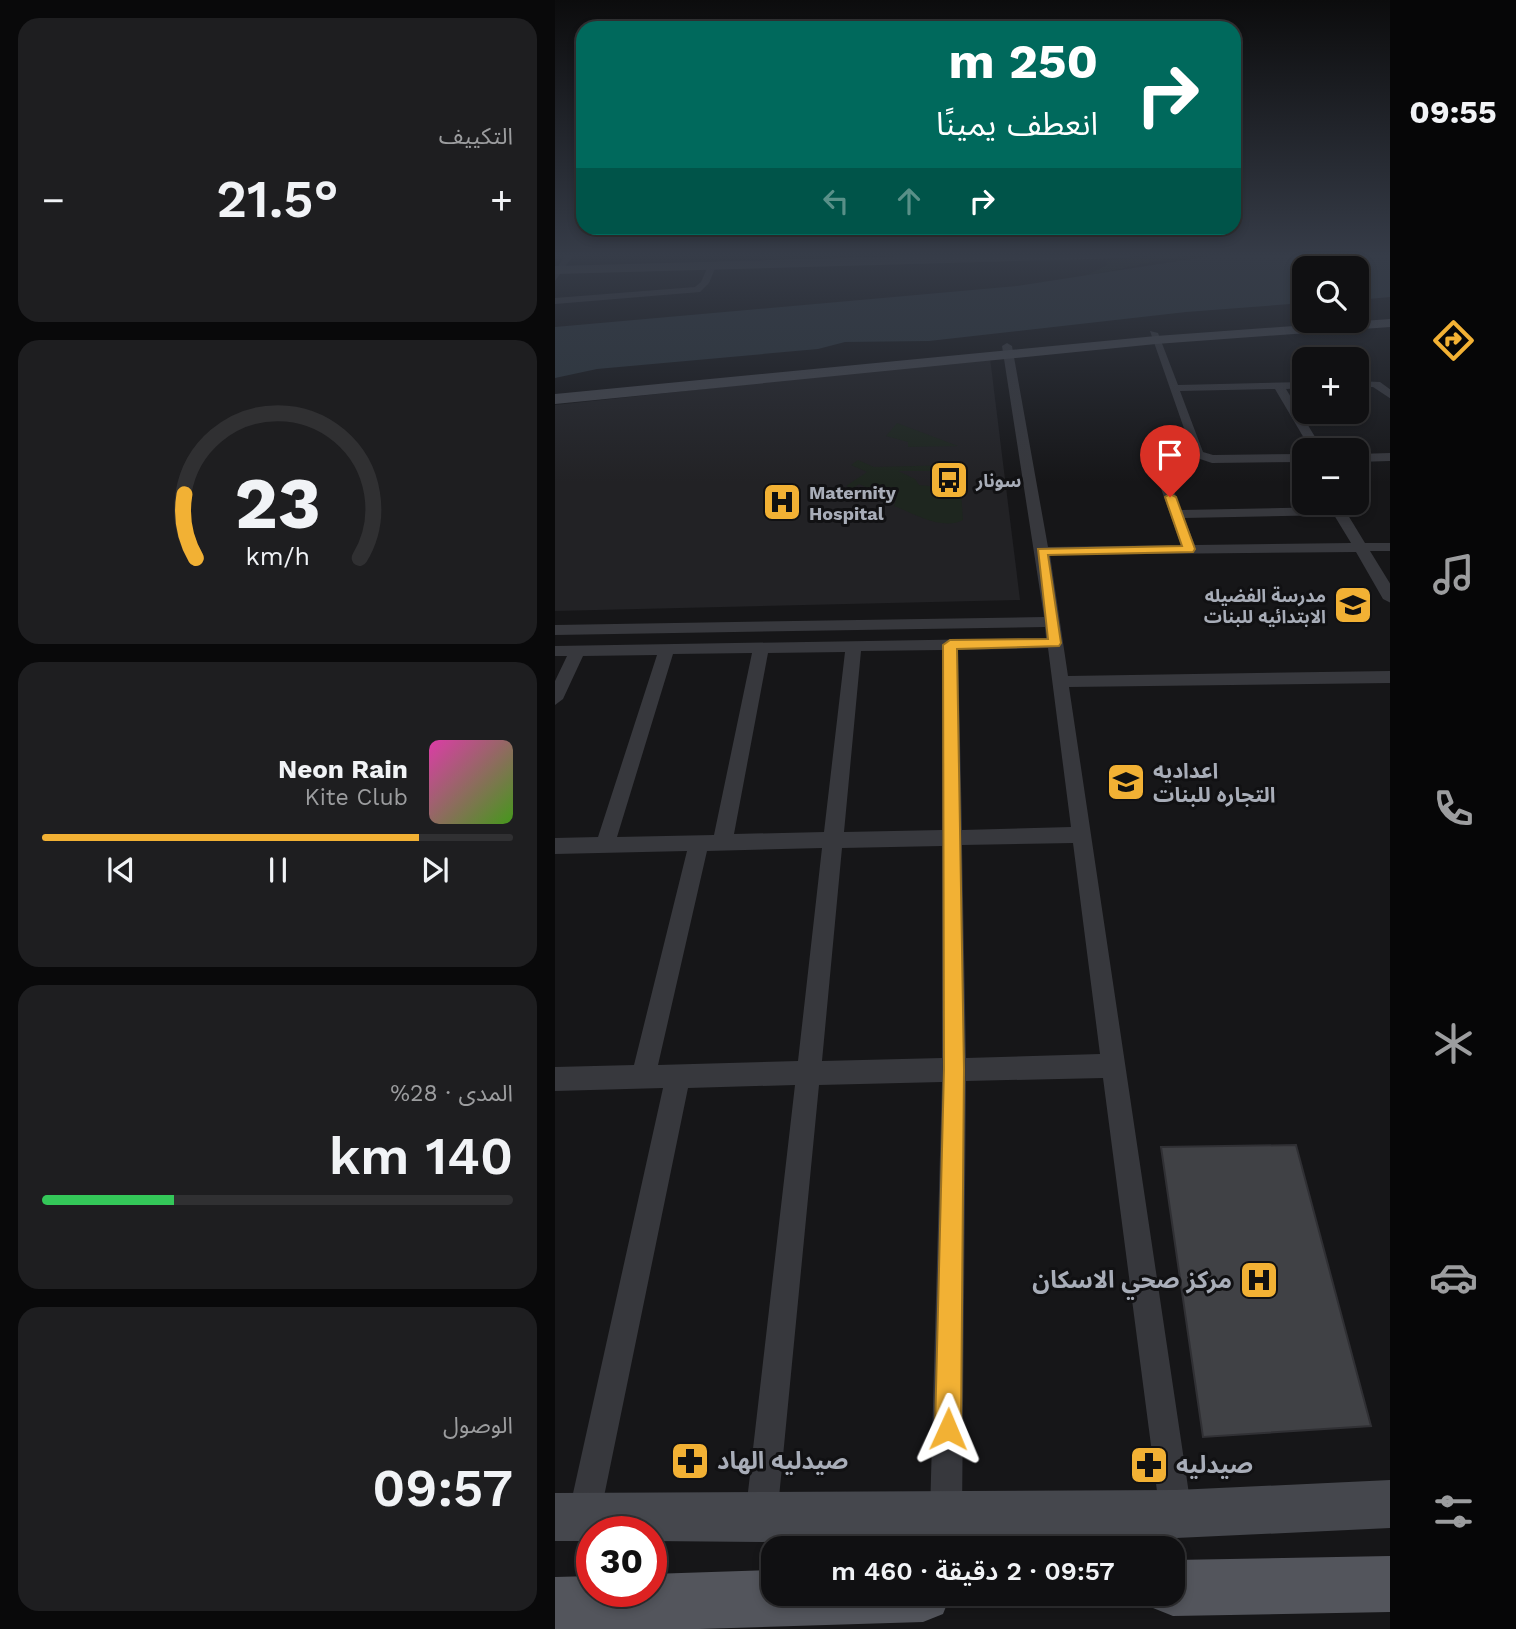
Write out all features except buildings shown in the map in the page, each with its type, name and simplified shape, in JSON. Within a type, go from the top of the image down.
[{"type":"main road","points":[[1185,1588],[1390,1584]]},
{"type":"main road","points":[[555,1605],[761,1599]]},
{"type":"street","points":[[555,392],[1231,330]]},
{"type":"street","points":[[1154,337],[1272,330]]},
{"type":"street","points":[[1154,337],[1195,449],[1204,458],[1292,458]]},
{"type":"street","points":[[555,399],[1008,350]]},
{"type":"street","points":[[1008,350],[1042,551],[1176,1514]]},
{"type":"street","points":[[1369,384],[1376,384],[1390,396]]},
{"type":"street","points":[[1278,385],[1310,438]]},
{"type":"street","points":[[1173,388],[1292,385]]},
{"type":"street","points":[[1386,457],[1390,470]]},
{"type":"street","points":[[1164,480],[1189,549]]},
{"type":"street","points":[[1177,514],[1292,509]]},
{"type":"street","points":[[1341,515],[1390,599]]},
{"type":"street","points":[[1042,551],[1390,547]]},
{"type":"street","points":[[555,630],[1053,633]]},
{"type":"street","points":[[555,651],[950,645],[1053,633]]},
{"type":"street","points":[[946,1513],[954,1069],[950,645]]},
{"type":"street","points":[[761,1518],[854,646]]},
{"type":"street","points":[[722,842],[761,648]]},
{"type":"street","points":[[605,845],[667,649]]},
{"type":"street","points":[[555,699],[577,651]]},
{"type":"street","points":[[1060,682],[1390,677]]},
{"type":"street","points":[[555,846],[1081,835]]},
{"type":"street","points":[[643,1077],[699,843]]},
{"type":"street","points":[[555,1079],[1112,1066]]},
{"type":"street","points":[[677,1076],[569,1517],[761,1518],[946,1513],[1176,1514],[1390,1504]]},
{"type":"shaded area","points":[[555,330],[1026,330],[929,341],[845,342],[818,349],[597,369],[555,378]]},
{"type":"shaded area","name":"Maternity Hospital","points":[[990,358],[1020,600],[555,611],[555,405]]},
{"type":"shaded area","points":[[897,423],[958,446],[908,447],[908,442],[886,436]]},
{"type":"shaded area","points":[[858,460],[874,467],[956,465],[959,471],[898,471],[915,479],[919,485],[929,486],[951,497],[951,494],[961,493],[963,520],[946,523],[928,520],[894,506],[896,500],[859,484],[852,489],[846,486],[867,472],[851,465]]},
{"type":"place","name":"سونار","points":[[949,480]]},
{"type":"place","name":"Maternity Hospital","points":[[782,502]]},
{"type":"place","name":"مدرسة الفضيله الابتدائيه للبنات","points":[[1353,605]]},
{"type":"place","name":"اعداديه التجاره للبنات","points":[[1126,782]]},
{"type":"place","name":"مركز صحي الاسكان","points":[[1259,1280]]},
{"type":"place","name":"صيدليه الهاد","points":[[690,1461]]},
{"type":"place","name":"صيدليه","points":[[1149,1465]]},
{"type":"route","points":[[948,1429],[954,1069],[950,645],[1055,643],[1042,551],[1189,549],[1170,497]]}]
